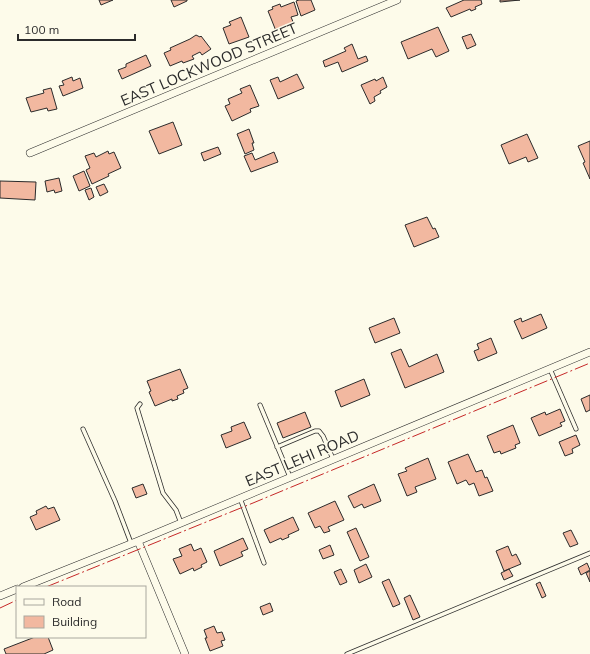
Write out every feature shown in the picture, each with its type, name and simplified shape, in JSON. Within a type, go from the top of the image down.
[{"type":"street","name":"EAST LOCKWOOD STREET","points":[[30,153],[397,0]]},
{"type":"street","name":"EAST LEHI ROAD","points":[[25,586],[181,523],[590,352]]},
{"type":"street","points":[[134,542],[185,654]]},
{"type":"street","points":[[0,596],[16,589]]},
{"type":"lane","points":[[550,369],[576,429]]},
{"type":"lane","points":[[140,404],[137,408],[163,493],[176,510],[181,523]]},
{"type":"lane","points":[[260,406],[290,477]]},
{"type":"lane","points":[[83,429],[134,542]]},
{"type":"lane","points":[[277,447],[315,431],[319,432],[323,436],[333,459]]},
{"type":"lane","points":[[240,498],[264,562]]},
{"type":"lane","points":[[347,654],[590,553]]},
{"type":"building","points":[[99,0],[113,0],[101,5]]},
{"type":"building","points":[[171,0],[187,0],[187,1],[174,7]]},
{"type":"building","points":[[311,0],[315,10],[301,16],[296,1]]},
{"type":"building","points":[[464,0],[481,0],[482,4],[475,7],[476,9],[471,11],[470,9],[451,17],[446,8]]},
{"type":"building","points":[[500,0],[520,0],[500,2]]},
{"type":"building","points":[[294,2],[298,15],[291,17],[294,24],[276,31],[268,11],[273,9],[272,7],[280,4],[281,7]]},
{"type":"building","points":[[241,17],[249,37],[229,44],[223,28],[231,25],[229,22]]},
{"type":"building","points":[[438,27],[449,51],[436,57],[432,49],[408,59],[401,42]]},
{"type":"building","points":[[471,34],[476,45],[467,49],[462,37]]},
{"type":"building","points":[[196,35],[201,36],[211,49],[202,55],[200,52],[192,56],[194,59],[183,63],[182,61],[170,66],[164,53],[171,50],[170,48]]},
{"type":"building","points":[[352,44],[358,59],[366,56],[368,61],[342,72],[338,62],[325,67],[323,61],[346,51],[344,48]]},
{"type":"building","points":[[146,55],[151,66],[122,79],[118,70],[126,67],[126,64]]},
{"type":"building","points":[[297,74],[304,88],[278,99],[270,80],[278,77],[280,82]]},
{"type":"building","points":[[72,77],[73,81],[80,78],[83,88],[63,96],[59,86],[64,85],[62,81]]},
{"type":"building","points":[[383,77],[387,87],[374,97],[375,101],[370,104],[361,85],[375,79],[376,81]]},
{"type":"building","points":[[250,85],[259,106],[250,109],[251,112],[232,121],[225,106],[230,104],[228,99],[242,93],[240,89]]},
{"type":"building","points":[[51,88],[57,109],[48,111],[47,108],[31,112],[26,98],[44,93],[43,90]]},
{"type":"building","points":[[173,122],[182,145],[159,154],[149,131]]},
{"type":"building","points":[[249,129],[254,143],[252,143],[254,150],[245,154],[237,134]]},
{"type":"building","points":[[527,134],[538,158],[528,162],[526,157],[509,164],[501,145]]},
{"type":"building","points":[[590,141],[590,179],[578,146]]},
{"type":"building","points":[[218,147],[221,154],[204,161],[201,153]]},
{"type":"building","points":[[108,151],[109,154],[114,152],[121,168],[108,174],[109,176],[92,184],[86,170],[90,168],[85,156],[94,153],[96,157]]},
{"type":"building","points":[[274,152],[278,162],[251,172],[244,156],[252,153],[255,160]]},
{"type":"building","points":[[84,171],[90,186],[79,191],[73,176]]},
{"type":"building","points":[[59,178],[62,191],[55,193],[54,190],[47,192],[45,181]]},
{"type":"building","points":[[0,181],[36,182],[35,200],[0,198]]},
{"type":"building","points":[[104,184],[108,192],[100,196],[96,187]]},
{"type":"building","points":[[91,188],[94,197],[89,200],[85,190]]},
{"type":"building","points":[[427,217],[433,229],[435,228],[439,237],[414,247],[405,225]]},
{"type":"building","points":[[541,314],[547,328],[522,339],[514,321],[521,318],[522,322]]},
{"type":"building","points":[[394,318],[400,333],[375,343],[369,328]]},
{"type":"building","points":[[491,338],[497,353],[478,361],[474,351],[479,349],[477,344]]},
{"type":"building","points":[[401,349],[409,367],[437,354],[444,372],[405,388],[391,353]]},
{"type":"building","points":[[180,369],[188,388],[183,390],[184,393],[177,396],[178,399],[172,401],[172,399],[155,406],[149,392],[151,391],[147,381]]},
{"type":"building","points":[[364,379],[370,395],[341,407],[335,391]]},
{"type":"building","points":[[590,395],[590,410],[586,412],[581,399]]},
{"type":"building","points":[[560,409],[565,421],[560,423],[562,426],[539,436],[531,418],[545,412],[546,415]]},
{"type":"building","points":[[305,412],[311,427],[283,438],[277,423]]},
{"type":"building","points":[[244,422],[251,438],[226,448],[221,435],[232,431],[231,427]]},
{"type":"building","points":[[513,425],[520,443],[515,445],[516,448],[501,454],[500,451],[494,453],[487,436]]},
{"type":"building","points":[[576,435],[580,445],[572,449],[573,453],[565,456],[559,442]]},
{"type":"building","points":[[468,454],[476,472],[482,470],[493,491],[479,496],[474,483],[469,485],[466,480],[457,484],[448,462]]},
{"type":"building","points":[[428,458],[436,479],[415,487],[417,492],[407,496],[398,474],[407,471],[405,468]]},
{"type":"building","points":[[143,484],[147,494],[136,498],[132,488]]},
{"type":"building","points":[[374,484],[381,501],[364,508],[362,504],[354,508],[348,496]]},
{"type":"building","points":[[335,501],[344,520],[328,527],[330,531],[324,533],[320,526],[315,528],[308,513]]},
{"type":"building","points":[[46,506],[48,509],[54,507],[60,520],[36,530],[30,517],[37,514],[36,511]]},
{"type":"building","points":[[293,517],[299,530],[288,535],[289,537],[282,540],[281,538],[270,543],[264,530]]},
{"type":"building","points":[[356,528],[369,557],[360,561],[347,532]]},
{"type":"building","points":[[571,530],[578,544],[570,547],[563,533]]},
{"type":"building","points":[[243,538],[248,549],[241,552],[243,556],[220,566],[214,551]]},
{"type":"building","points":[[191,544],[194,551],[201,548],[207,562],[201,565],[202,567],[194,571],[193,568],[180,574],[173,559],[182,556],[179,549]]},
{"type":"building","points":[[330,545],[334,555],[323,559],[319,550]]},
{"type":"building","points":[[508,546],[512,556],[516,554],[521,564],[504,571],[496,551]]},
{"type":"building","points":[[587,563],[590,570],[581,575],[578,568]]},
{"type":"building","points":[[366,564],[372,577],[359,583],[354,570]]},
{"type":"building","points":[[341,569],[347,582],[340,585],[334,572]]},
{"type":"building","points":[[509,569],[513,576],[504,580],[501,573]]},
{"type":"building","points":[[590,571],[590,582],[586,573]]},
{"type":"building","points":[[389,579],[400,604],[393,607],[382,582]]},
{"type":"building","points":[[540,582],[546,596],[542,598],[536,584]]},
{"type":"building","points":[[410,595],[420,617],[413,620],[404,598]]},
{"type":"building","points":[[270,603],[273,611],[263,615],[260,607]]},
{"type":"building","points":[[214,626],[217,633],[222,632],[225,640],[221,641],[223,646],[210,651],[205,638],[207,638],[204,630]]},
{"type":"building","points":[[32,638],[48,638],[53,650],[44,654],[6,654],[4,649]]},
{"type":"power","points":[[48,586],[590,363]]},
{"type":"power","points":[[0,608],[16,600]]}]
